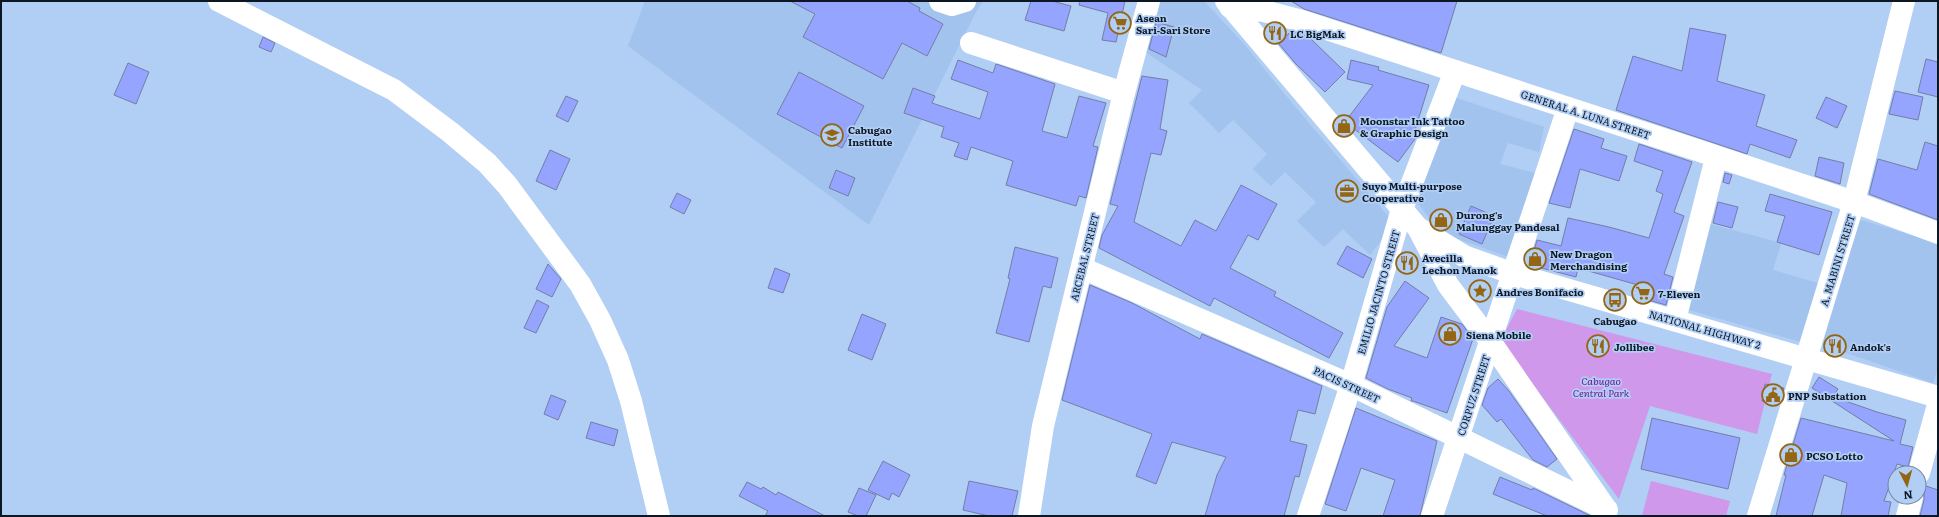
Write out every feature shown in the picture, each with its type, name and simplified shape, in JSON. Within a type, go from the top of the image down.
[{"type":"main road","points":[[218,1],[394,90],[469,147],[487,163],[507,185],[580,284],[600,320],[618,360],[631,401],[659,516]]},
{"type":"main road","points":[[940,1],[952,5],[965,1]]},
{"type":"main road","name":"ARCEBAL STREET","points":[[1029,516],[1042,426],[1124,93],[1149,1]]},
{"type":"main road","name":"A. MABINI STREET","points":[[1758,516],[1854,202],[1904,1]]},
{"type":"main road","name":"GENERAL A. LUNA STREET","points":[[1228,4],[1264,10],[1302,21],[1854,202],[1938,233]]},
{"type":"main road","name":"NATIONAL HIGHWAY 2","points":[[1228,4],[1418,228],[1464,256],[1514,274],[1938,397]]},
{"type":"main road","points":[[971,43],[1124,93]]},
{"type":"main road","name":"EMILIO JACINTO STREET","points":[[1308,516],[1351,385],[1402,209],[1455,71]]},
{"type":"main road","name":"CORPUZ STREET","points":[[1432,516],[1490,341],[1514,274],[1568,108]]},
{"type":"main road","points":[[1675,320],[1716,158]]},
{"type":"main road","points":[[1418,228],[1448,285],[1490,341],[1610,513]]},
{"type":"main road","name":"PACIS STREET","points":[[1082,268],[1351,385],[1610,513]]},
{"type":"main road","points":[[1921,465],[1938,405]]},
{"type":"main road","points":[[1907,516],[1910,505]]},
{"type":"shaded area","name":"Cabugao Institute","points":[[645,1],[983,1],[975,14],[869,225],[628,46]]},
{"type":"shaded area","points":[[1154,1],[1204,1],[1244,44],[1394,223],[1370,255],[1343,229],[1324,247],[1297,221],[1316,202],[1285,172],[1271,186],[1253,169],[1267,154],[1233,120],[1219,133],[1189,103],[1202,90],[1139,48]]},
{"type":"shaded area","points":[[1454,97],[1544,127],[1539,152],[1508,143],[1500,164],[1539,174],[1509,257],[1441,233],[1417,202]]},
{"type":"shaded area","points":[[1858,219],[1938,243],[1938,368],[1933,383],[1818,343]]},
{"type":"shaded area","points":[[1707,223],[1781,243],[1773,270],[1818,283],[1801,342],[1682,308]]},
{"type":"green space","name":"Cabugao Central Park","points":[[1517,309],[1772,374],[1757,434],[1650,406],[1619,499],[1500,341]]},
{"type":"green space","points":[[1651,481],[1730,501],[1726,516],[1642,516]]},
{"type":"building","points":[[790,1],[907,1],[920,8],[919,11],[943,24],[927,56],[902,43],[883,79],[803,37],[815,14]]},
{"type":"building","points":[[1031,1],[1052,1],[1071,6],[1064,31],[1025,20]]},
{"type":"building","points":[[1080,1],[1125,1],[1116,42],[1102,40],[1108,13],[1079,5]]},
{"type":"building","points":[[1291,1],[1457,1],[1441,53],[1304,9]]},
{"type":"building","points":[[1156,22],[1174,27],[1166,57],[1149,49]]},
{"type":"building","points":[[1690,28],[1726,35],[1717,81],[1765,95],[1756,126],[1797,140],[1790,158],[1750,144],[1747,154],[1616,110],[1633,56],[1682,71]]},
{"type":"building","points":[[1291,31],[1309,37],[1345,72],[1325,92],[1296,64],[1279,44]]},
{"type":"building","points":[[263,37],[275,43],[271,52],[259,47]]},
{"type":"building","points":[[1926,59],[1938,62],[1938,97],[1918,92]]},
{"type":"building","points":[[958,60],[993,73],[996,64],[1055,84],[1042,131],[1067,138],[1079,96],[1106,103],[1093,146],[1098,147],[1086,198],[1079,196],[1076,206],[1006,185],[1013,161],[971,147],[967,160],[954,156],[959,143],[941,137],[944,127],[904,113],[913,88],[935,96],[932,103],[980,119],[988,92],[951,79]]},
{"type":"building","points":[[1351,60],[1379,67],[1378,70],[1429,85],[1415,130],[1418,132],[1415,139],[1398,162],[1345,122],[1373,85],[1347,79]]},
{"type":"building","points":[[128,63],[149,72],[136,104],[114,95]]},
{"type":"building","points":[[799,72],[864,106],[842,148],[777,114]]},
{"type":"building","points":[[1142,76],[1168,80],[1160,129],[1167,131],[1161,155],[1151,153],[1134,222],[1181,246],[1195,220],[1216,231],[1241,185],[1277,204],[1258,240],[1248,235],[1230,268],[1276,292],[1274,296],[1343,333],[1329,358],[1214,298],[1210,306],[1099,248],[1102,235],[1118,206],[1110,204]]},
{"type":"building","points":[[1895,91],[1923,97],[1918,120],[1889,114]]},
{"type":"building","points":[[566,96],[578,101],[568,122],[556,116]]},
{"type":"building","points":[[1826,97],[1847,106],[1837,128],[1816,118]]},
{"type":"building","points":[[1574,129],[1604,139],[1601,148],[1627,156],[1619,181],[1580,169],[1570,208],[1549,203]]},
{"type":"building","points":[[1925,142],[1938,146],[1938,220],[1869,194],[1878,159],[1917,170]]},
{"type":"building","points":[[1639,144],[1692,162],[1674,212],[1684,216],[1664,274],[1673,277],[1666,305],[1634,296],[1638,285],[1578,268],[1576,277],[1530,265],[1537,240],[1561,246],[1568,218],[1649,238],[1663,194],[1656,191],[1663,171],[1634,161]]},
{"type":"building","points":[[550,150],[570,159],[556,190],[536,181]]},
{"type":"building","points":[[1819,157],[1844,163],[1840,184],[1815,176]]},
{"type":"building","points":[[836,170],[855,178],[848,196],[829,188]]},
{"type":"building","points":[[1725,173],[1732,175],[1729,184],[1723,182]]},
{"type":"building","points":[[677,193],[691,200],[684,214],[670,207]]},
{"type":"building","points":[[1770,194],[1832,212],[1819,255],[1777,242],[1785,216],[1765,211]]},
{"type":"building","points":[[1718,202],[1738,207],[1732,228],[1713,223]]},
{"type":"building","points":[[1471,206],[1494,216],[1482,244],[1459,234]]},
{"type":"building","points":[[1347,246],[1372,259],[1363,278],[1337,264]]},
{"type":"building","points":[[1015,247],[1058,258],[1051,288],[1043,286],[1029,342],[996,333],[1010,279],[1008,278]]},
{"type":"building","points":[[548,264],[561,279],[552,297],[536,289]]},
{"type":"building","points":[[775,268],[790,274],[783,293],[768,288]]},
{"type":"building","points":[[1405,281],[1429,298],[1394,346],[1427,358],[1441,317],[1462,324],[1473,339],[1447,413],[1411,401],[1412,398],[1388,389],[1366,378],[1387,307]]},
{"type":"building","points":[[1090,285],[1132,303],[1200,339],[1202,334],[1322,386],[1315,414],[1298,410],[1290,441],[1307,445],[1299,477],[1295,476],[1284,516],[1205,516],[1217,475],[1226,457],[1172,442],[1156,484],[1136,476],[1152,434],[1062,400]]},
{"type":"building","points":[[537,300],[549,306],[536,333],[524,328]]},
{"type":"building","points":[[862,314],[886,324],[872,360],[848,350]]},
{"type":"building","points":[[1819,377],[1838,389],[1831,400],[1812,388]]},
{"type":"building","points":[[1498,379],[1509,391],[1557,459],[1547,467],[1533,460],[1501,419],[1497,422],[1482,405],[1488,388]]},
{"type":"building","name":"PNP Substation","points":[[1765,384],[1784,388],[1779,404],[1762,401]]},
{"type":"building","points":[[551,395],[566,401],[558,420],[544,414]]},
{"type":"building","points":[[1834,397],[1877,412],[1906,420],[1900,444],[1913,447],[1908,465],[1887,465],[1887,492],[1884,501],[1887,501],[1887,505],[1890,505],[1888,516],[1841,516],[1847,483],[1824,475],[1812,516],[1776,516],[1786,475],[1784,475],[1801,418],[1894,441],[1832,401]]},
{"type":"building","points":[[1356,408],[1437,441],[1420,516],[1383,516],[1395,480],[1361,468],[1346,511],[1325,504]]},
{"type":"building","points":[[1652,418],[1740,438],[1728,489],[1641,469]]},
{"type":"building","points":[[591,422],[618,430],[614,446],[586,438]]},
{"type":"building","points":[[883,461],[910,475],[899,497],[892,493],[889,500],[868,490]]},
{"type":"building","points":[[1500,477],[1532,490],[1533,488],[1591,516],[1547,516],[1493,494]]},
{"type":"building","points":[[969,481],[1018,491],[1012,516],[989,516],[963,510]]},
{"type":"building","points":[[747,482],[761,489],[763,487],[776,495],[778,492],[825,516],[765,516],[768,511],[739,496]]},
{"type":"building","points":[[1927,486],[1938,490],[1938,516],[1920,516],[1923,505],[1927,505]]},
{"type":"building","points":[[859,488],[876,495],[866,516],[858,516],[848,512]]},
{"type":"place","name":"Asean Sari-Sari Store","points":[[1120,23]]},
{"type":"place","name":"LC BigMak","points":[[1275,33]]},
{"type":"place","name":"Moonstar Ink Tattoo & Graphic Design","points":[[1344,126]]},
{"type":"place","name":"Cabugao Institute","points":[[832,135]]},
{"type":"place","name":"Suyo Multi-purpose Cooperative","points":[[1347,191]]},
{"type":"place","name":"Durong's Malunggay Pandesal","points":[[1441,220]]},
{"type":"place","name":"New Dragon Merchandising","points":[[1535,259]]},
{"type":"place","name":"Avecilla Lechon Manok","points":[[1407,263]]},
{"type":"place","name":"Andres Bonifacio","points":[[1480,291]]},
{"type":"place","name":"7-Eleven","points":[[1643,293]]},
{"type":"place","name":"Cabugao","points":[[1615,300]]},
{"type":"place","name":"Siena Mobile","points":[[1450,334]]},
{"type":"place","name":"Jollibee","points":[[1598,346]]},
{"type":"place","name":"Andok's","points":[[1835,346]]},
{"type":"place","name":"PNP Substation","points":[[1773,395]]},
{"type":"place","name":"PCSO Lotto","points":[[1791,455]]}]
